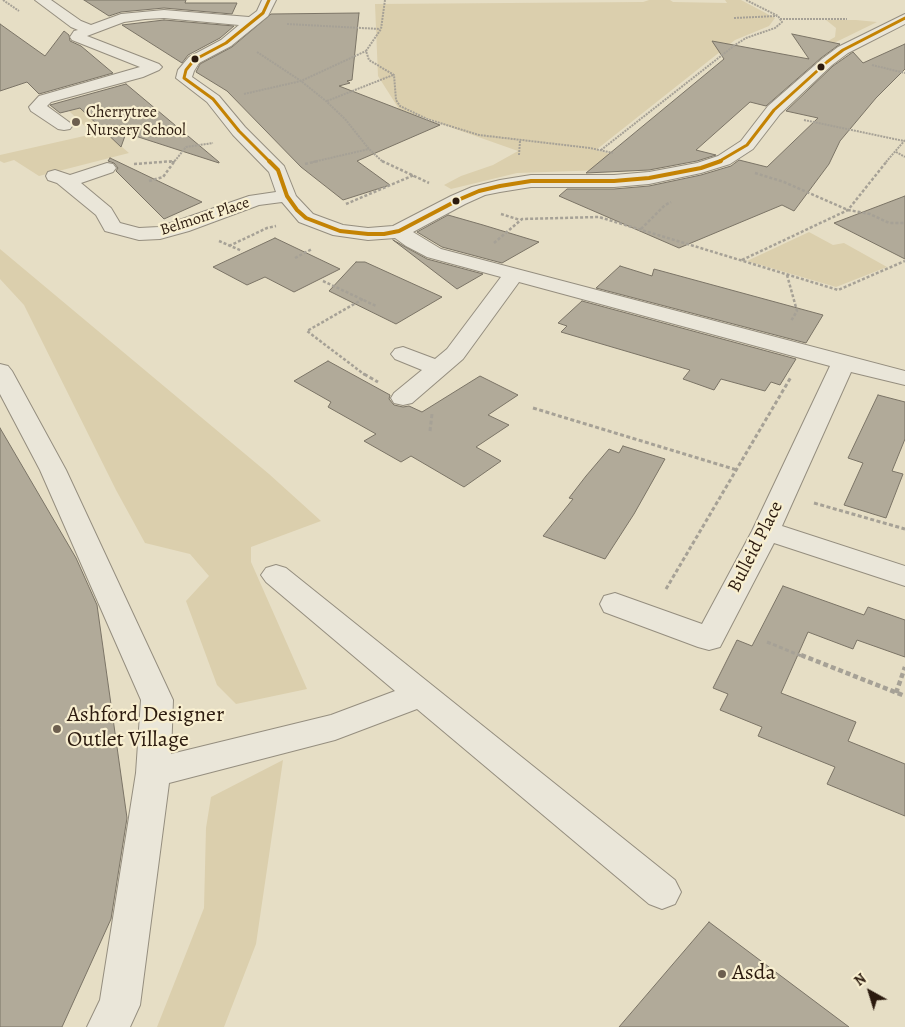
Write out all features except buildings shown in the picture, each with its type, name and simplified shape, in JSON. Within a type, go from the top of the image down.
[{"type":"street","points":[[42,0],[76,24],[92,30]]},
{"type":"street","points":[[269,0],[263,13],[226,43],[194,60],[186,70],[184,78],[213,100],[278,170],[287,196],[297,210],[306,218],[340,231],[384,234],[419,222],[458,200],[493,188],[531,181],[614,181],[649,178],[700,168],[724,160],[746,145],[771,114],[827,62],[899,16]]},
{"type":"street","points":[[64,125],[37,106],[45,98],[137,74],[154,66],[76,37],[79,34],[121,18],[145,15],[164,14],[252,22]]},
{"type":"street","name":"Belmont Place","points":[[107,168],[61,179],[104,212],[112,227],[139,234],[160,233],[256,200],[287,196]]},
{"type":"street","points":[[399,230],[413,242],[434,253],[843,364],[905,378]]},
{"type":"street","points":[[405,396],[455,354],[512,275]]},
{"type":"street","points":[[403,354],[438,368]]},
{"type":"street","name":"Bulleid Place","points":[[615,604],[709,639],[766,531],[843,364]]},
{"type":"street","points":[[0,371],[53,470],[157,700],[153,773],[120,1005],[108,1027]]},
{"type":"street","points":[[766,531],[905,576]]},
{"type":"street","points":[[276,575],[662,892]]},
{"type":"street","points":[[153,773],[335,727],[421,694]]},
{"type":"path","points":[[244,94],[301,81],[366,51],[381,29],[385,0]]},
{"type":"path","points":[[601,150],[734,45],[746,38],[775,28],[782,22],[779,18],[746,0]]},
{"type":"path","points":[[734,18],[862,18],[899,16]]},
{"type":"path","points":[[252,22],[381,29]]},
{"type":"path","points":[[226,43],[263,54],[301,81],[346,119],[382,162],[414,175],[458,200]]},
{"type":"path","points":[[366,51],[369,60],[394,75]]},
{"type":"path","points":[[394,75],[396,100],[400,106],[427,119],[494,137],[601,150],[620,155]]},
{"type":"path","points":[[326,101],[394,75]]},
{"type":"path","points":[[742,261],[848,210],[870,180],[905,141],[771,114]]},
{"type":"path","points":[[149,181],[163,177],[186,147],[214,142]]},
{"type":"path","points":[[278,170],[370,149]]},
{"type":"path","points":[[896,152],[905,157]]},
{"type":"path","points":[[107,168],[174,162]]},
{"type":"path","points":[[755,173],[784,182],[848,210],[870,214],[888,223],[905,223]]},
{"type":"path","points":[[338,207],[414,175]]},
{"type":"path","points":[[471,263],[522,219],[599,217],[838,290],[905,261]]},
{"type":"path","points":[[230,246],[267,228],[306,218]]},
{"type":"path","points":[[214,238],[242,251]]},
{"type":"path","points":[[775,344],[797,311],[787,274]]},
{"type":"path","points":[[323,281],[376,306]]},
{"type":"path","points":[[363,300],[307,331],[370,379],[405,396]]},
{"type":"path","points":[[650,617],[798,365],[803,352]]},
{"type":"path","points":[[370,379],[403,354]]},
{"type":"path","points":[[534,408],[737,470]]},
{"type":"path","points":[[782,495],[905,529]]},
{"type":"path","points":[[767,642],[905,696]]},
{"type":"path","points":[[896,693],[905,666]]},
{"type":"shaded area","points":[[649,0],[727,3],[725,0],[741,0],[775,18],[769,26],[735,40],[596,150],[663,168],[517,173],[451,189],[444,185],[461,176],[493,165],[518,151],[399,109],[378,76],[375,4],[643,2]]},
{"type":"shaded area","points":[[826,20],[877,22],[834,43],[828,41],[835,37],[836,28]]},
{"type":"shaded area","points":[[94,105],[137,126],[107,134],[129,153],[39,176],[14,160],[4,163],[0,161],[0,155],[93,134],[69,111]]},
{"type":"shaded area","points":[[809,232],[833,245],[844,243],[887,267],[836,287],[747,261]]},
{"type":"shaded area","points":[[0,249],[269,474],[321,521],[251,547],[251,562],[307,689],[236,704],[217,685],[186,601],[209,576],[190,554],[145,543],[116,490],[24,305],[0,279]]},
{"type":"shaded area","points":[[283,760],[256,944],[224,1027],[157,1027],[204,908],[206,828],[211,797]]},
{"type":"transit line","points":[[269,0],[263,13],[226,43],[194,60],[186,70],[184,78],[213,99],[239,131],[278,170],[287,196],[297,210],[306,218],[340,231],[368,234],[384,234],[399,231],[458,200],[479,191],[500,186],[531,181],[614,181],[649,178],[701,168],[724,160],[747,145],[774,110],[827,62],[843,50],[905,18]]},
{"type":"place","name":"Cherrytree Nursery School","points":[[76,122]]},
{"type":"place","name":"Ashford Designer Outlet Village","points":[[57,729]]},
{"type":"place","name":"Asda","points":[[722,974]]}]
